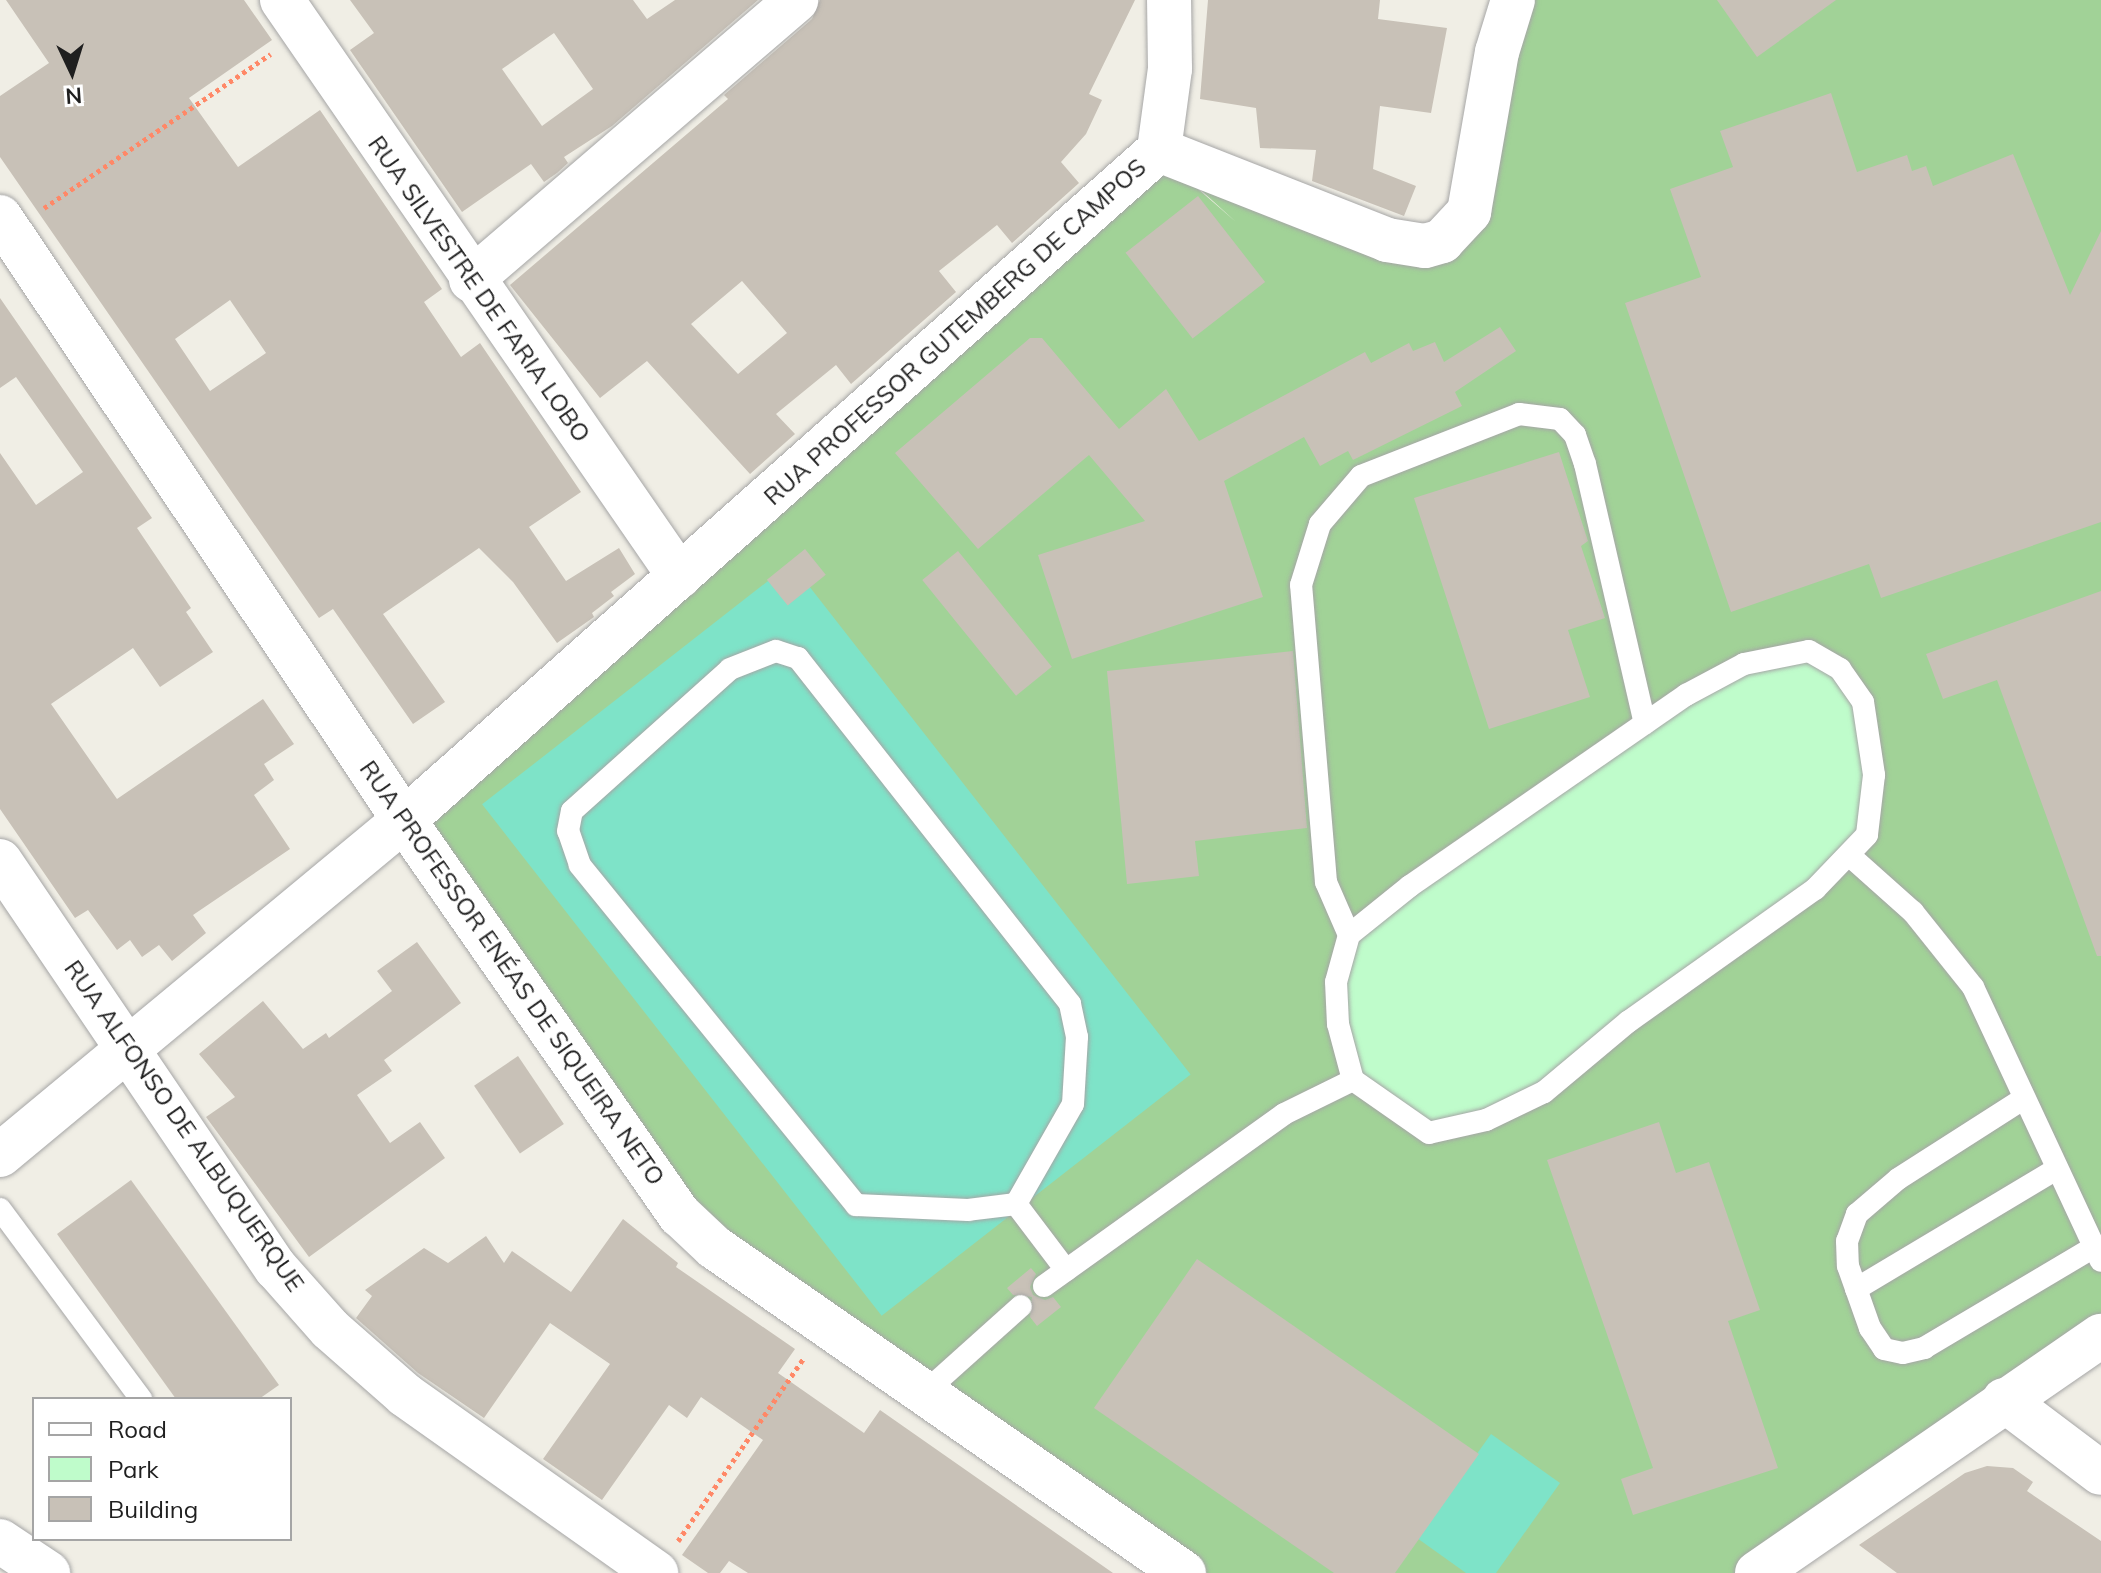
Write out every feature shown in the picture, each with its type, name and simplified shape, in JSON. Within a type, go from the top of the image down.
[{"type":"street","points":[[471,280],[796,0]]},
{"type":"street","points":[[1159,150],[1170,69],[1169,0]]},
{"type":"street","name":"RUA PROFESSOR GUTEMBERG DE CAMPOS","points":[[0,1155],[404,820],[1159,150],[1387,240],[1425,246],[1442,241],[1469,212],[1497,52],[1513,0]]},
{"type":"street","name":"RUA SILVESTRE DE FARIA LOBO","points":[[293,16],[471,280],[679,576]]},
{"type":"street","name":"RUA PROFESSOR ENÉAS DE SIQUEIRA NETO","points":[[5,224],[404,820],[680,1215],[714,1247],[1184,1573]]},
{"type":"street","name":"RUA ALFONSO DE ALBUQUERQUE","points":[[0,861],[276,1268],[330,1329],[405,1395],[655,1572]]},
{"type":"street","points":[[1757,1573],[2101,1336]]},
{"type":"street","points":[[2004,1400],[2101,1473]]},
{"type":"street","points":[[0,1541],[48,1573]]},
{"type":"lane","points":[[1349,935],[1326,882],[1301,585],[1320,524],[1361,476],[1519,414],[1560,419],[1575,435],[1585,464],[1645,723]]},
{"type":"lane","points":[[776,651],[798,658],[1070,1004],[1077,1037],[1073,1104],[1016,1204],[968,1210],[856,1205],[580,865],[568,831],[572,811],[730,669],[753,656],[776,651]]},
{"type":"lane","points":[[1809,651],[1840,669],[1863,702],[1874,775],[1867,835],[1815,889],[1629,1021],[1544,1092],[1486,1120],[1429,1133],[1353,1080],[1338,1024],[1336,982],[1349,935],[1410,886],[1645,723],[1744,664],[1778,654],[1809,651]]},
{"type":"lane","points":[[1849,855],[1913,912],[1973,987],[2055,1170],[2098,1254],[1954,1331],[1903,1353],[1884,1349],[1870,1328],[1856,1289],[1847,1241],[1857,1214],[1898,1179],[2023,1099]]},
{"type":"lane","points":[[1044,1286],[1284,1114],[1353,1080]]},
{"type":"lane","points":[[1856,1289],[2055,1170]]},
{"type":"lane","points":[[1016,1204],[1066,1270]]},
{"type":"lane","points":[[0,1209],[140,1397]]},
{"type":"lane","points":[[924,1393],[1021,1306]]},
{"type":"path","points":[[5,224],[293,16]]},
{"type":"path","points":[[655,1572],[827,1325]]},
{"type":"green space","points":[[1514,0],[2101,0],[2101,1327],[1742,1573],[1201,1573],[714,1247],[404,820],[1167,162],[1236,222],[1169,161],[1443,242]]},
{"type":"green space","points":[[791,563],[1191,1074],[882,1316],[482,804]]},
{"type":"green space","points":[[1809,651],[1863,702],[1867,835],[1544,1092],[1429,1133],[1353,1080],[1336,983],[1349,935],[1686,695]]},
{"type":"green space","points":[[1491,1434],[1560,1483],[1496,1573],[1466,1573],[1417,1538]]},
{"type":"building","points":[[6,0],[244,0],[272,40],[189,98],[238,167],[320,110],[442,289],[424,302],[461,357],[480,343],[581,492],[529,527],[566,581],[619,548],[635,574],[611,592],[614,596],[592,613],[594,617],[557,643],[513,582],[479,548],[383,614],[445,702],[413,724],[333,609],[319,618],[0,157],[0,96],[49,63]],"holes":[[[230,300],[266,353],[210,391],[175,339]]]},
{"type":"building","points":[[350,0],[633,0],[647,19],[675,0],[758,0],[612,126],[564,157],[568,163],[557,173],[544,182],[531,164],[462,212],[350,50],[374,33]],"holes":[[[554,33],[593,89],[542,126],[502,69]]]},
{"type":"building","points":[[820,0],[1135,0],[1089,94],[1102,100],[1086,134],[1061,162],[1079,183],[1012,243],[997,225],[939,271],[956,292],[851,384],[836,365],[776,414],[795,434],[750,474],[647,361],[600,398],[510,285],[728,99],[724,95],[812,19]],"holes":[[[742,281],[787,333],[738,374],[691,324]]]},
{"type":"building","points":[[1208,0],[1380,0],[1378,19],[1447,28],[1431,113],[1380,106],[1373,169],[1416,186],[1404,216],[1312,181],[1316,150],[1260,148],[1256,108],[1200,99]]},
{"type":"building","points":[[1717,0],[1836,0],[1757,57]]},
{"type":"building","points":[[1831,93],[1857,172],[1907,155],[1912,171],[1926,166],[1933,186],[2013,154],[2070,295],[2101,231],[2101,522],[1881,598],[1869,564],[1731,612],[1625,303],[1701,277],[1670,189],[1733,167],[1720,131]]},
{"type":"building","points":[[1198,196],[1265,282],[1193,339],[1126,253]]},
{"type":"building","points":[[0,298],[152,518],[137,528],[191,608],[186,612],[213,652],[160,687],[133,648],[51,704],[117,799],[263,699],[294,744],[264,764],[274,780],[254,795],[290,849],[193,915],[206,933],[172,961],[159,945],[142,957],[130,940],[117,950],[88,910],[75,918],[0,809],[0,453],[36,505],[83,472],[16,377],[0,388]]},
{"type":"building","points":[[1500,327],[1516,351],[1455,392],[1462,406],[1353,460],[1348,451],[1320,466],[1304,437],[1224,481],[1263,597],[1072,659],[1038,555],[1145,521],[1089,455],[978,549],[895,453],[1030,338],[1042,338],[1119,429],[1166,389],[1199,441],[1365,352],[1371,363],[1409,343],[1413,351],[1435,342],[1444,362]]},
{"type":"building","points":[[1559,452],[1588,541],[1581,546],[1605,618],[1568,630],[1590,697],[1489,729],[1414,498]]},
{"type":"building","points":[[805,549],[826,575],[788,605],[767,580]]},
{"type":"building","points":[[958,551],[1052,667],[1016,696],[922,580]]},
{"type":"building","points":[[2101,591],[2101,956],[2097,956],[1997,680],[1943,699],[1926,654]]},
{"type":"building","points":[[1293,651],[1307,828],[1195,841],[1199,876],[1127,884],[1107,671]]},
{"type":"building","points":[[417,942],[461,1003],[384,1060],[392,1071],[357,1095],[390,1143],[420,1122],[445,1158],[309,1257],[206,1117],[235,1097],[199,1054],[263,1001],[303,1049],[326,1033],[329,1038],[392,991],[377,971]]},
{"type":"building","points":[[518,1056],[564,1124],[520,1154],[474,1086]]},
{"type":"building","points":[[1659,1122],[1676,1173],[1709,1162],[1760,1310],[1728,1321],[1778,1468],[1633,1515],[1621,1479],[1653,1468],[1547,1160]]},
{"type":"building","points":[[131,1180],[279,1385],[262,1397],[175,1397],[57,1234]]},
{"type":"building","points":[[623,1219],[678,1263],[676,1267],[795,1349],[778,1373],[864,1433],[880,1410],[1113,1573],[748,1573],[729,1561],[720,1573],[708,1573],[682,1555],[763,1440],[701,1397],[687,1418],[669,1405],[602,1500],[543,1459],[610,1364],[550,1323],[484,1418],[418,1373],[356,1318],[372,1296],[365,1290],[424,1248],[448,1263],[486,1236],[504,1263],[512,1251],[571,1292]]},
{"type":"building","points":[[1197,1259],[1479,1454],[1395,1573],[1334,1573],[1094,1408]]},
{"type":"building","points":[[1031,1268],[1036,1274],[1030,1287],[1033,1295],[1045,1300],[1053,1297],[1061,1307],[1037,1326],[1030,1317],[1032,1297],[1013,1295],[1007,1288]]},
{"type":"building","points":[[1987,1466],[2013,1468],[2033,1482],[2027,1491],[2101,1541],[2101,1573],[1897,1573],[1859,1545],[1965,1473]]}]
